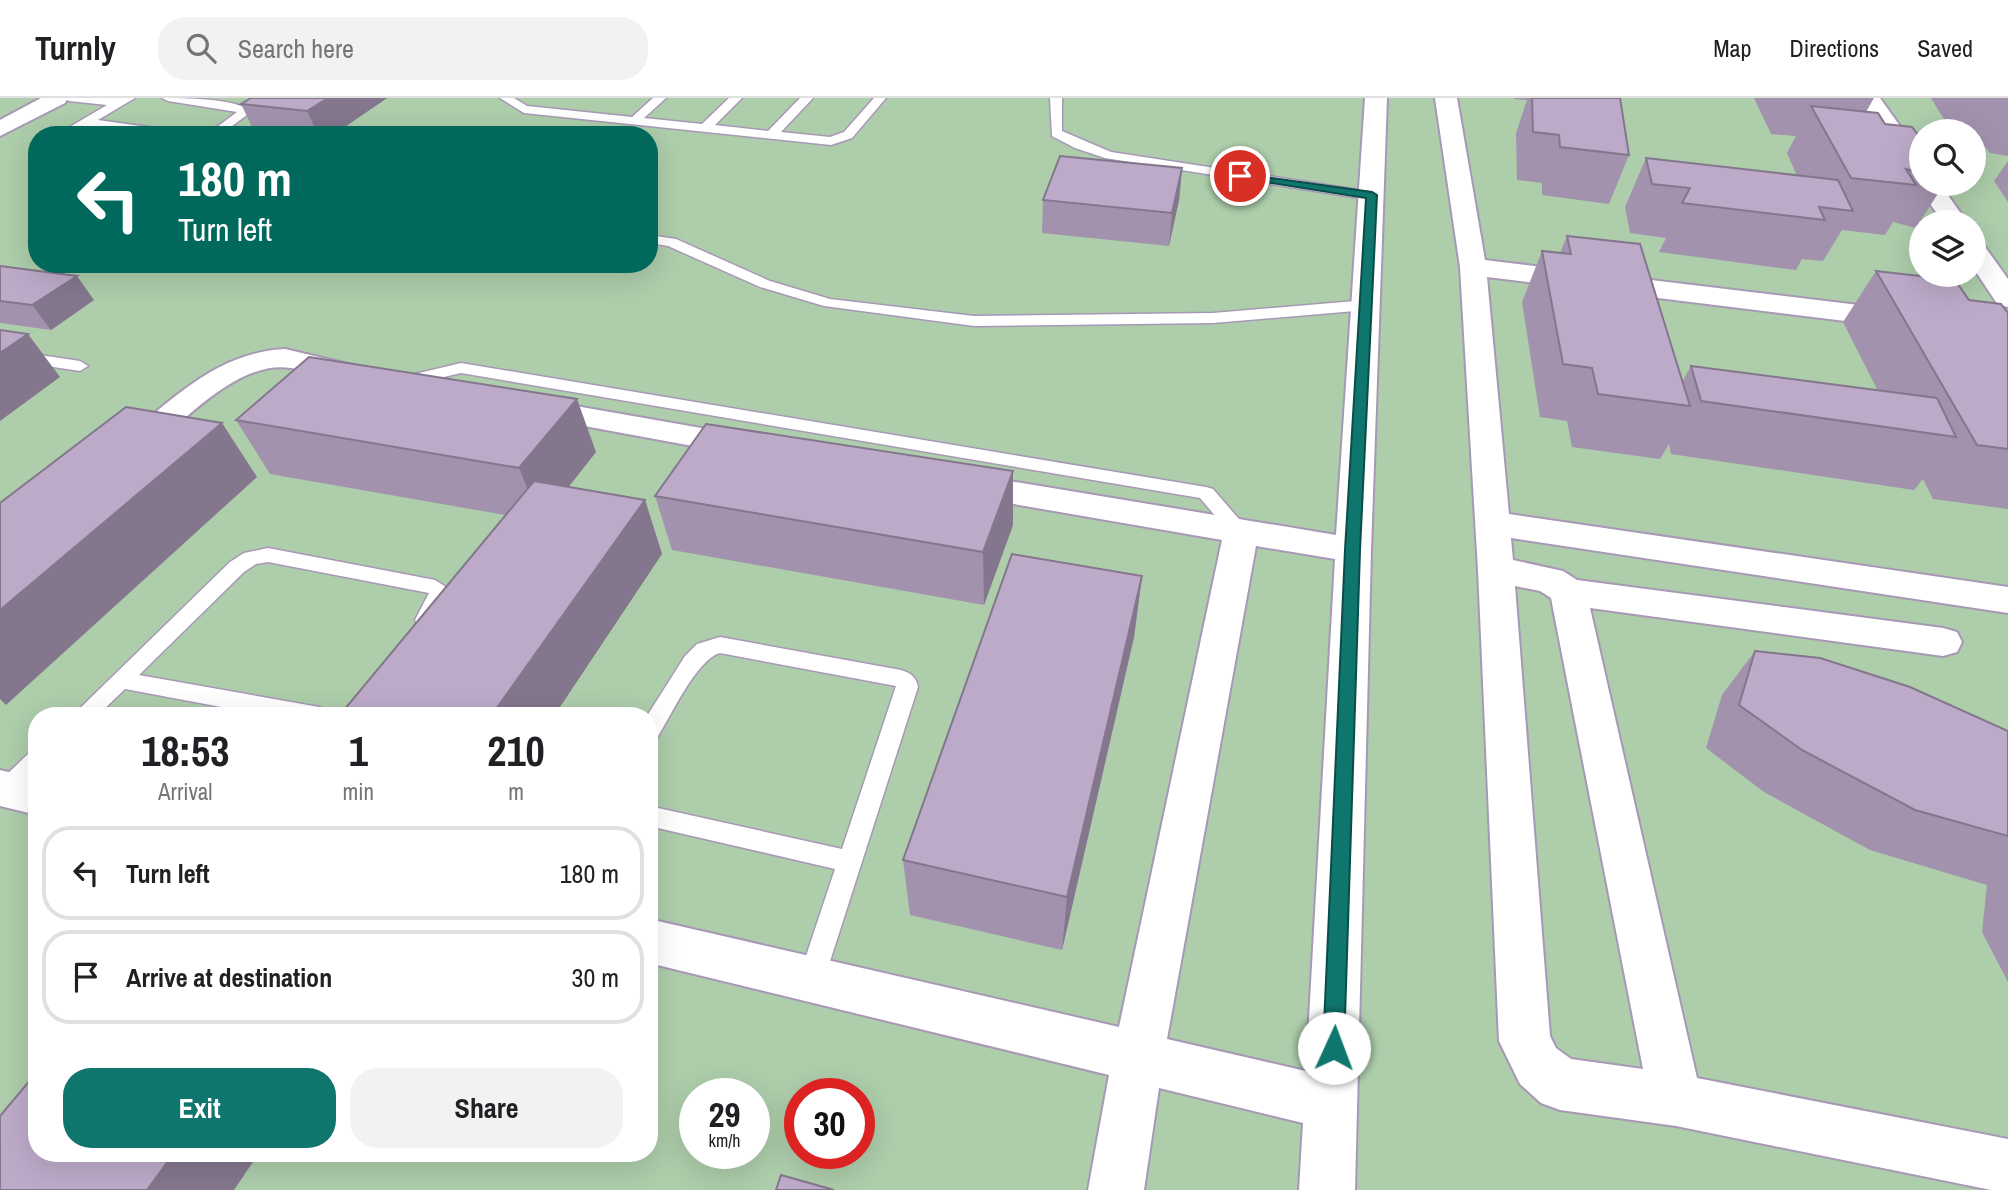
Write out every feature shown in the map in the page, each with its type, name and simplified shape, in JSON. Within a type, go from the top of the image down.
[{"type":"street","points":[[0,129],[57,98]]},
{"type":"street","points":[[1327,1190],[1353,550],[1376,98]]},
{"type":"street","points":[[1446,98],[1473,267],[1496,570],[1525,1041],[1538,1066],[1560,1084],[1676,1100],[2008,1166]]},
{"type":"street","points":[[1869,98],[1909,155]]},
{"type":"street","points":[[1473,267],[2008,332]]},
{"type":"street","points":[[1986,267],[2008,299]]},
{"type":"street","points":[[114,464],[217,379],[238,367],[260,360],[284,358],[394,383],[845,463]]},
{"type":"street","points":[[927,478],[1353,550]]},
{"type":"street","points":[[1492,523],[2008,600]]},
{"type":"street","points":[[1116,1190],[1139,1057],[1241,533]]},
{"type":"street","points":[[1496,570],[1550,580],[1568,592],[1943,642]]},
{"type":"street","points":[[1568,592],[1676,1100]]},
{"type":"street","points":[[658,943],[1331,1104]]},
{"type":"lane","points":[[69,98],[124,100]]},
{"type":"lane","points":[[168,98],[242,108],[245,113],[226,126]]},
{"type":"lane","points":[[506,98],[523,109],[831,141],[848,135],[880,98]]},
{"type":"lane","points":[[635,120],[660,98]]},
{"type":"lane","points":[[707,127],[736,98]]},
{"type":"lane","points":[[772,134],[807,98]]},
{"type":"lane","points":[[1056,98],[1056,133],[1079,145],[1109,155],[1372,195]]},
{"type":"lane","points":[[78,126],[124,100]]},
{"type":"lane","points":[[560,100],[576,102]]},
{"type":"lane","points":[[85,122],[113,126]]},
{"type":"lane","points":[[658,240],[670,242],[765,284],[829,303],[974,321],[1213,318],[1367,305]]},
{"type":"lane","points":[[0,354],[80,366]]},
{"type":"lane","points":[[394,383],[461,368],[1206,493],[1241,533]]},
{"type":"lane","points":[[92,707],[237,567],[251,558],[268,555],[435,587],[439,592],[438,599],[415,634]]},
{"type":"lane","points":[[658,718],[693,662],[704,650],[720,645],[901,678],[906,682],[907,687],[811,980]]},
{"type":"lane","points":[[120,680],[269,707]]},
{"type":"lane","points":[[14,791],[28,773]]},
{"type":"lane","points":[[658,818],[850,862]]},
{"type":"green space","points":[[0,98],[2008,98],[2008,1190],[0,1190]]},
{"type":"building","points":[[251,98],[328,98],[307,111],[241,104]]},
{"type":"building","points":[[1532,98],[1620,98],[1629,155],[1560,147],[1559,135],[1533,132]]},
{"type":"building","points":[[1811,106],[1878,113],[1885,124],[1909,127],[1909,170],[1906,169],[1909,184],[1851,178]]},
{"type":"building","points":[[1060,156],[1182,168],[1172,213],[1043,200]]},
{"type":"building","points":[[1646,158],[1838,180],[1853,211],[1819,207],[1825,220],[1682,203],[1690,188],[1652,184]]},
{"type":"building","points":[[1567,236],[1640,244],[1690,406],[1598,394],[1592,368],[1563,364],[1542,251],[1571,254]]},
{"type":"building","points":[[0,266],[28,270],[28,273],[77,276],[32,305],[0,301]]},
{"type":"building","points":[[1876,271],[1909,275],[1909,287],[1960,287],[1969,300],[2001,304],[2008,313],[2008,449],[1977,445]]},
{"type":"building","points":[[0,330],[28,334],[0,353]]},
{"type":"building","points":[[309,357],[577,399],[519,468],[236,420]]},
{"type":"building","points":[[1691,366],[1937,398],[1956,437],[1701,401]]},
{"type":"building","points":[[126,407],[222,423],[0,610],[0,503]]},
{"type":"building","points":[[706,424],[1013,471],[983,552],[655,496]]},
{"type":"building","points":[[534,481],[645,500],[497,707],[346,707]]},
{"type":"building","points":[[1012,554],[1142,576],[1067,897],[903,860]]},
{"type":"building","points":[[1755,651],[1820,658],[1910,687],[2008,731],[2008,836],[1915,810],[1802,750],[1739,705]]},
{"type":"building","points":[[28,1083],[28,1162],[167,1162],[147,1190],[0,1190],[0,1116]]},
{"type":"building","points":[[781,1175],[834,1190],[776,1190]]},
{"type":"route","points":[[1240,176],[1372,195],[1353,550],[1334,1048]]}]
